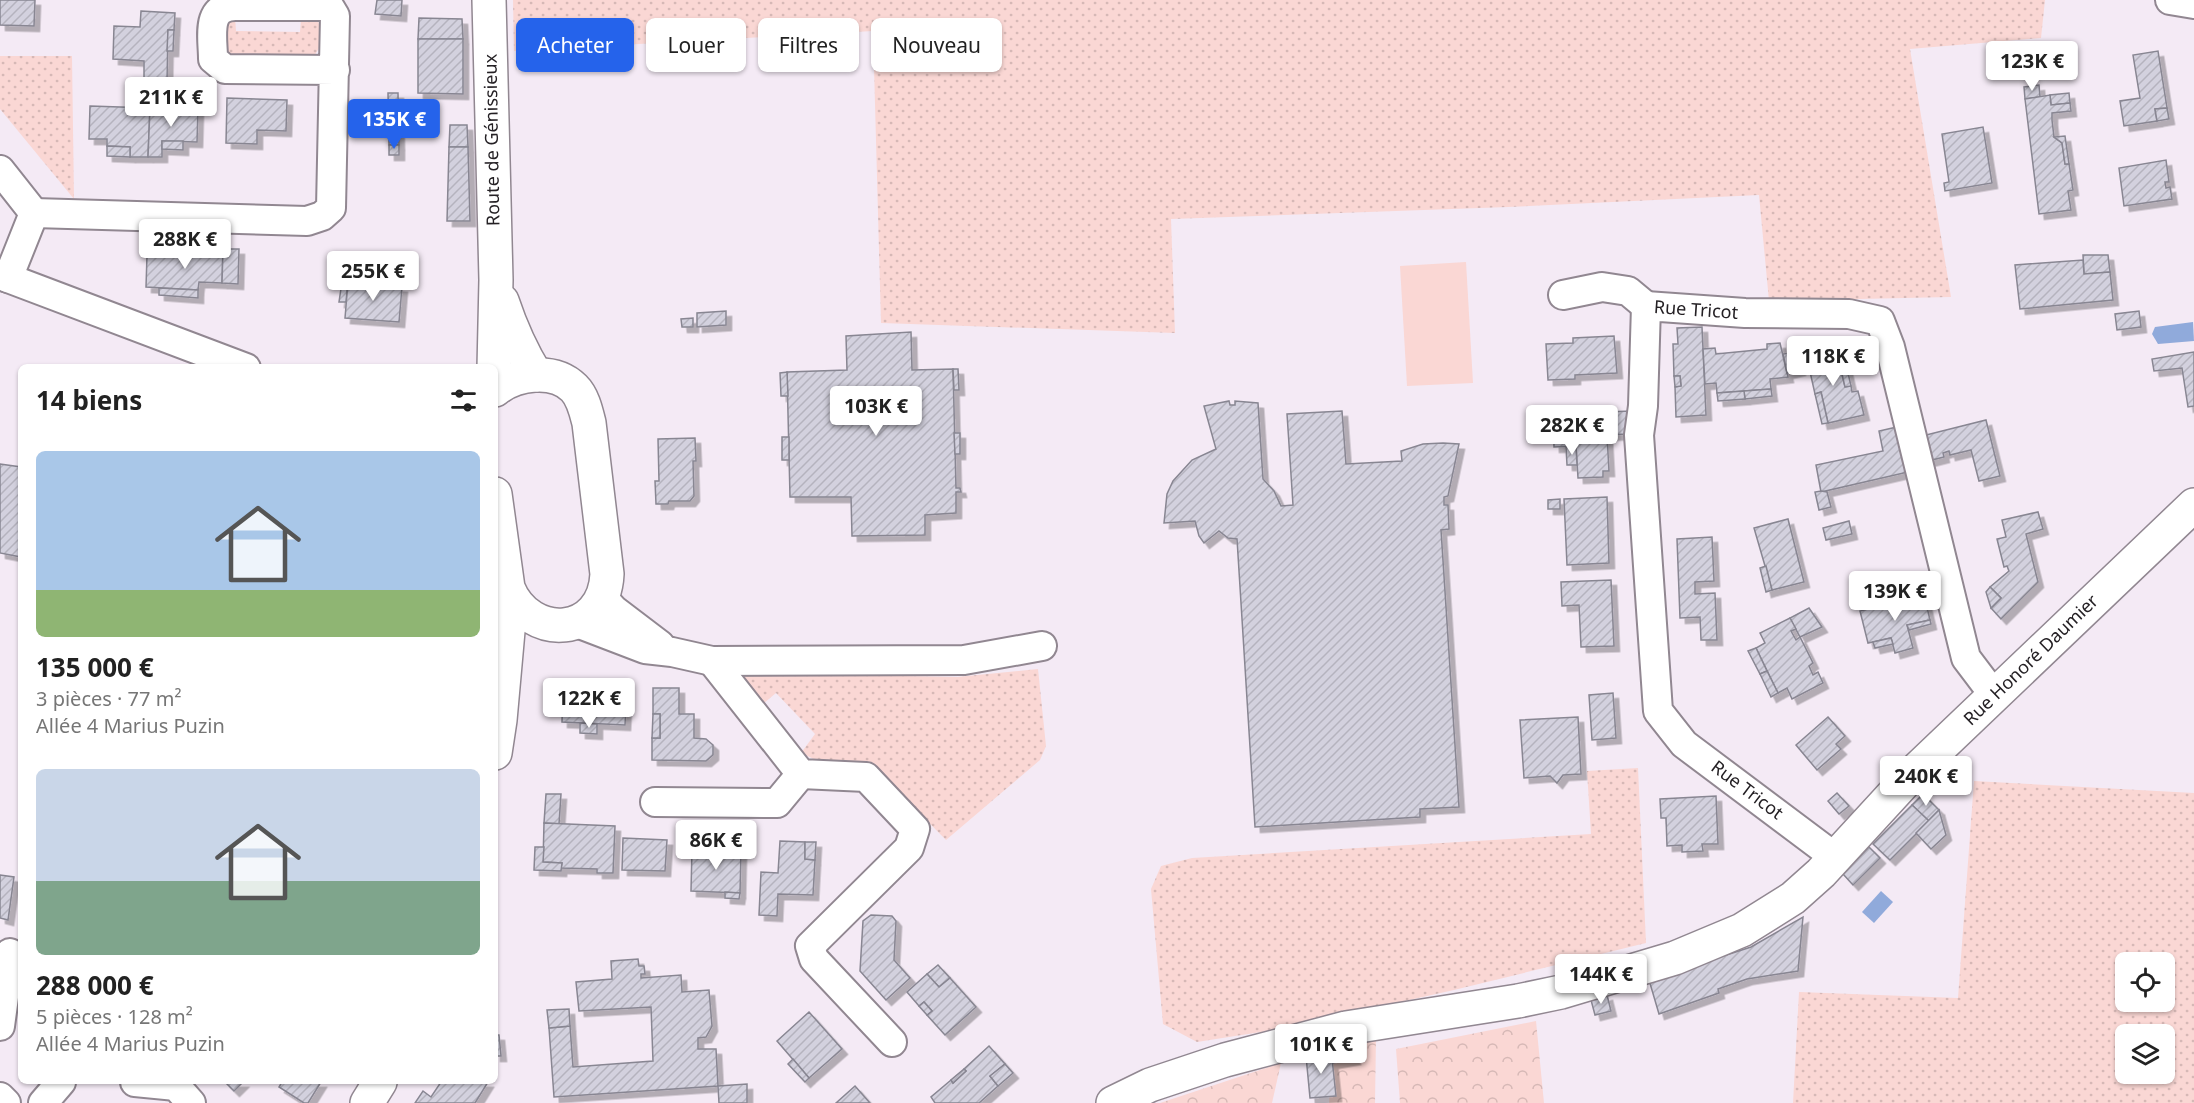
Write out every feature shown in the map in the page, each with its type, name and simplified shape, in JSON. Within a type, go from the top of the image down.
[{"type":"street","name":"Route de Génissieux","points":[[489,0],[496,280],[494,364]]},
{"type":"street","points":[[2170,0],[2194,4]]},
{"type":"street","points":[[0,170],[34,213],[307,221],[322,216],[331,208],[335,70]]},
{"type":"street","points":[[34,213],[4,276],[235,364]]},
{"type":"street","name":"Route de Génissieux","points":[[496,280],[512,331],[522,354],[536,375]]},
{"type":"street","points":[[1563,295],[1602,287],[1628,291],[1646,306]]},
{"type":"street","name":"Rue Tricot","points":[[1836,858],[1684,744],[1658,711],[1639,435],[1643,406],[1646,306],[1745,313],[1849,314],[1880,321],[1889,343],[1966,658],[1994,695]]},
{"type":"street","points":[[498,388],[515,378],[536,375],[555,377],[574,388],[584,402],[590,423],[606,558],[607,587],[596,609],[533,633],[504,660]]},
{"type":"street","name":"Rue Honoré Daumier","points":[[1113,1103],[1150,1085],[1225,1060],[1346,1028],[1550,995],[1675,958],[1742,930],[1793,898],[1836,858],[1912,774],[2194,506]]},
{"type":"street","points":[[498,517],[505,572],[513,600],[520,609],[537,621],[564,623],[645,649],[672,652],[712,661],[964,660],[1042,646]]},
{"type":"street","points":[[603,598],[614,610],[649,638],[672,652]]},
{"type":"street","points":[[498,733],[504,660],[513,600]]},
{"type":"street","points":[[712,661],[801,774],[866,777],[915,829],[909,848],[810,946],[814,959],[892,1042]]},
{"type":"street","points":[[655,802],[777,803],[801,774]]},
{"type":"street","points":[[0,1026],[10,952]]},
{"type":"street","points":[[43,1103],[59,1084]]},
{"type":"street","points":[[156,1084],[176,1086],[191,1103]]},
{"type":"street","points":[[367,1103],[379,1084]]},
{"type":"street","points":[[0,1097],[6,1103]]},
{"type":"green space","points":[[513,0],[2045,0],[2041,38],[1910,49],[1951,297],[1769,301],[1759,195],[1171,219],[1175,333],[881,323],[874,72],[1002,72],[1002,18],[871,18],[871,31],[859,32],[859,18],[758,18],[758,37],[746,38],[746,18],[646,18],[646,44],[634,44],[634,18],[516,18],[516,51],[514,51]]},
{"type":"green space","points":[[235,16],[236,31],[300,32],[301,19],[318,21],[321,44],[314,56],[236,58],[225,52],[222,21]]},
{"type":"green space","points":[[0,56],[72,56],[74,199],[0,109]]},
{"type":"green space","points":[[1466,262],[1473,383],[1407,386],[1400,266]]},
{"type":"green space","points":[[1038,669],[1046,746],[1040,760],[946,840],[874,767],[818,761],[801,753],[815,734],[776,693],[758,708],[739,684],[743,673],[957,677]]},
{"type":"green space","points":[[1638,768],[1646,943],[1454,990],[1274,1030],[1197,1042],[1163,1024],[1151,889],[1161,866],[1192,858],[1591,834],[1587,771]]},
{"type":"green space","points":[[1974,781],[2194,793],[2194,1103],[1793,1103],[1799,992],[1958,998]]},
{"type":"green space","points":[[1536,1021],[1544,1103],[1400,1103],[1396,1049]]},
{"type":"green space","points":[[1376,1038],[1375,1103],[1329,1103],[1332,1047]]},
{"type":"green space","points":[[1281,1063],[1272,1103],[1160,1103]]},
{"type":"water","points":[[2193,322],[2194,341],[2158,344],[2152,334],[2155,327]]},
{"type":"water","points":[[1881,891],[1893,902],[1874,923],[1862,912]]},
{"type":"building","points":[[0,0],[35,0],[34,26],[0,25]]},
{"type":"building","points":[[377,0],[402,0],[401,16],[375,14]]},
{"type":"building","points":[[141,11],[175,13],[174,30],[168,30],[167,83],[144,82],[144,61],[113,59],[114,26],[140,27]]},
{"type":"building","points":[[419,18],[462,19],[463,39],[418,39]]},
{"type":"building","points":[[168,30],[174,30],[173,51],[167,51]]},
{"type":"building","points":[[418,39],[463,39],[463,94],[418,93]]},
{"type":"building","points":[[2158,51],[2167,108],[2155,109],[2157,121],[2124,126],[2120,101],[2140,98],[2133,55]]},
{"type":"building","points":[[2039,85],[2040,97],[2025,99],[2024,87]]},
{"type":"building","points":[[388,93],[398,93],[399,145],[389,145]]},
{"type":"building","points":[[2069,93],[2070,103],[2051,105],[2050,95]]},
{"type":"building","points":[[2050,95],[2051,105],[2070,103],[2071,111],[2052,113],[2052,120],[2054,137],[2062,143],[2065,164],[2069,164],[2073,190],[2068,191],[2071,210],[2039,214],[2025,99]]},
{"type":"building","points":[[227,98],[287,100],[286,131],[257,130],[257,144],[226,143]]},
{"type":"building","points":[[90,106],[150,108],[148,157],[130,157],[130,147],[107,146],[107,139],[89,139]]},
{"type":"building","points":[[150,108],[198,109],[197,142],[162,141],[162,157],[148,157]]},
{"type":"building","points":[[2167,108],[2169,119],[2157,121],[2155,109]]},
{"type":"building","points":[[450,125],[467,125],[468,147],[449,147]]},
{"type":"building","points":[[1983,127],[1992,183],[1945,191],[1944,183],[1949,182],[1942,134]]},
{"type":"building","points":[[2065,136],[2069,164],[2065,164],[2062,143],[2054,137]]},
{"type":"building","points":[[162,141],[183,141],[183,150],[162,149]]},
{"type":"building","points":[[389,145],[399,145],[399,155],[389,155]]},
{"type":"building","points":[[107,146],[130,147],[130,157],[107,156]]},
{"type":"building","points":[[449,147],[468,147],[470,221],[447,221]]},
{"type":"building","points":[[2166,160],[2169,182],[2165,182],[2166,188],[2170,187],[2172,199],[2124,206],[2119,168]]},
{"type":"building","points":[[186,247],[198,248],[198,257],[186,256]]},
{"type":"building","points":[[198,248],[223,249],[222,283],[199,282],[198,290],[146,287],[147,255],[198,257]]},
{"type":"building","points":[[223,249],[239,249],[238,284],[222,283]]},
{"type":"building","points":[[2083,255],[2108,255],[2110,272],[2084,274]]},
{"type":"building","points":[[2083,260],[2084,274],[2110,272],[2113,300],[2020,309],[2015,265]]},
{"type":"building","points":[[342,282],[348,282],[346,302],[339,302]]},
{"type":"building","points":[[348,282],[402,287],[399,322],[345,318]]},
{"type":"building","points":[[159,288],[198,290],[198,298],[159,295]]},
{"type":"building","points":[[726,311],[726,325],[697,327],[697,313]]},
{"type":"building","points":[[2139,311],[2141,327],[2117,330],[2115,314]]},
{"type":"building","points":[[693,318],[693,327],[682,327],[681,319]]},
{"type":"building","points":[[1702,327],[1706,415],[1676,417],[1675,387],[1681,386],[1680,376],[1674,376],[1673,344],[1678,344],[1677,328]]},
{"type":"building","points":[[911,332],[912,370],[953,369],[956,488],[960,488],[961,492],[956,492],[956,513],[925,515],[925,535],[852,536],[851,497],[790,497],[787,372],[847,370],[846,336]]},
{"type":"building","points":[[1614,336],[1617,373],[1575,375],[1575,379],[1548,380],[1546,344],[1573,343],[1573,338]]},
{"type":"building","points":[[1780,343],[1788,377],[1770,379],[1771,389],[1717,393],[1716,383],[1705,384],[1703,349],[1715,348],[1716,354],[1767,349],[1767,344]]},
{"type":"building","points":[[1836,347],[1838,357],[1832,359],[1830,348]]},
{"type":"building","points":[[1830,348],[1832,359],[1838,357],[1845,387],[1851,386],[1852,392],[1858,391],[1864,415],[1828,423],[1821,392],[1815,394],[1806,354]]},
{"type":"building","points":[[1796,352],[1800,370],[1787,373],[1783,354]]},
{"type":"building","points":[[2194,352],[2194,406],[2188,407],[2182,368],[2154,371],[2152,359]]},
{"type":"building","points":[[1844,356],[1851,386],[1845,387],[1838,357]]},
{"type":"building","points":[[953,369],[958,369],[959,390],[954,390]]},
{"type":"building","points":[[787,372],[788,396],[781,396],[780,373]]},
{"type":"building","points":[[1674,376],[1680,376],[1681,386],[1675,387]]},
{"type":"building","points":[[1771,389],[1772,396],[1745,399],[1744,391]]},
{"type":"building","points":[[1744,391],[1745,399],[1718,401],[1717,393]]},
{"type":"building","points":[[1821,392],[1828,423],[1822,424],[1815,394]]},
{"type":"building","points":[[1229,401],[1230,405],[1235,405],[1235,401],[1258,403],[1263,479],[1274,491],[1281,506],[1293,505],[1287,414],[1342,411],[1346,464],[1402,461],[1401,451],[1423,444],[1459,444],[1448,496],[1444,497],[1444,505],[1448,505],[1449,529],[1441,530],[1459,807],[1420,809],[1420,817],[1255,827],[1237,539],[1228,538],[1219,531],[1204,543],[1199,536],[1195,521],[1164,523],[1167,494],[1173,481],[1192,460],[1216,449],[1204,406]]},
{"type":"building","points":[[1631,411],[1628,434],[1607,435],[1609,471],[1603,471],[1603,477],[1578,478],[1576,446],[1554,447],[1553,414]]},
{"type":"building","points":[[1553,414],[1553,422],[1534,423],[1533,415]]},
{"type":"building","points":[[1986,420],[2000,476],[1979,481],[1971,450],[1950,455],[1949,451],[1943,453],[1944,457],[1928,461],[1922,436]]},
{"type":"building","points":[[1897,427],[1908,472],[1821,492],[1816,465],[1883,451],[1879,431]]},
{"type":"building","points":[[954,433],[960,433],[960,454],[955,454]]},
{"type":"building","points":[[782,437],[789,437],[789,460],[782,460]]},
{"type":"building","points":[[695,438],[694,496],[690,501],[669,501],[668,504],[656,504],[655,481],[659,481],[658,439]]},
{"type":"building","points":[[1576,446],[1577,465],[1567,465],[1566,447]]},
{"type":"building","points":[[0,464],[18,467],[18,556],[0,553]]},
{"type":"building","points":[[1815,492],[1827,492],[1831,507],[1819,510]]},
{"type":"building","points":[[1607,497],[1609,563],[1567,565],[1564,499]]},
{"type":"building","points":[[1560,499],[1560,509],[1548,509],[1548,500]]},
{"type":"building","points":[[2038,512],[2043,529],[2026,534],[2038,582],[2001,619],[1991,608],[2001,598],[1990,587],[2009,571],[2007,566],[2004,567],[1997,539],[2006,537],[2002,520]]},
{"type":"building","points":[[1788,519],[1804,582],[1772,590],[1754,528]]},
{"type":"building","points":[[1849,521],[1852,534],[1826,540],[1823,528]]},
{"type":"building","points":[[1712,537],[1714,581],[1695,582],[1695,594],[1715,593],[1717,640],[1701,640],[1700,617],[1680,618],[1677,539]]},
{"type":"building","points":[[1766,566],[1772,590],[1766,592],[1760,568]]},
{"type":"building","points":[[1611,580],[1614,646],[1581,647],[1579,605],[1562,606],[1561,582]]},
{"type":"building","points":[[1990,587],[2001,598],[1991,608],[1986,592]]},
{"type":"building","points":[[1924,595],[1930,620],[1907,625],[1913,648],[1895,653],[1891,638],[1868,643],[1860,611]]},
{"type":"building","points":[[1809,608],[1822,627],[1800,637],[1790,618]]},
{"type":"building","points":[[1790,618],[1796,629],[1791,631],[1796,640],[1800,637],[1813,663],[1809,666],[1813,675],[1818,672],[1823,683],[1792,699],[1787,688],[1778,693],[1756,648],[1765,643],[1760,633]]},
{"type":"building","points":[[1930,620],[1931,624],[1909,630],[1907,625]]},
{"type":"building","points":[[1891,638],[1893,644],[1875,648],[1873,642]]},
{"type":"building","points":[[1756,648],[1767,671],[1760,674],[1748,651]]},
{"type":"building","points":[[1767,671],[1778,693],[1771,697],[1760,674]]},
{"type":"building","points":[[563,685],[627,688],[625,725],[562,722]]},
{"type":"building","points":[[653,688],[679,688],[679,714],[694,714],[694,738],[706,739],[713,745],[713,755],[706,761],[652,760],[652,738],[660,738],[660,714],[653,714]]},
{"type":"building","points":[[1613,693],[1616,738],[1592,740],[1589,695]]},
{"type":"building","points":[[653,714],[660,714],[660,738],[652,738]]},
{"type":"building","points":[[1578,717],[1581,774],[1563,775],[1557,783],[1550,776],[1524,778],[1520,720]]},
{"type":"building","points":[[1828,717],[1845,736],[1836,744],[1841,749],[1817,770],[1796,745]]},
{"type":"building","points":[[580,723],[597,724],[597,734],[580,733]]},
{"type":"building","points":[[1837,793],[1849,806],[1839,814],[1828,801]]},
{"type":"building","points":[[546,794],[561,794],[559,824],[544,823]]},
{"type":"building","points":[[1923,794],[1939,810],[1929,821],[1912,805]]},
{"type":"building","points":[[1716,796],[1718,844],[1702,844],[1703,851],[1682,852],[1682,845],[1667,846],[1666,818],[1661,818],[1660,799]]},
{"type":"building","points":[[1912,805],[1929,821],[1890,860],[1873,844]]},
{"type":"building","points":[[1939,810],[1946,835],[1931,849],[1916,833]]},
{"type":"building","points":[[544,823],[615,826],[613,873],[597,873],[597,869],[561,868],[562,863],[543,862]]},
{"type":"building","points":[[623,838],[667,840],[665,871],[622,870]]},
{"type":"building","points":[[780,841],[805,842],[805,859],[815,860],[813,895],[778,894],[777,916],[759,915],[761,872],[778,873]]},
{"type":"building","points":[[805,842],[816,842],[815,860],[805,859]]},
{"type":"building","points":[[535,847],[544,847],[543,862],[562,863],[561,871],[534,870]]},
{"type":"building","points":[[1869,847],[1880,858],[1853,885],[1843,874]]},
{"type":"building","points":[[692,849],[741,851],[740,893],[691,891]]},
{"type":"building","points":[[0,875],[14,877],[8,920],[0,918]]},
{"type":"building","points":[[725,892],[740,893],[739,899],[725,898]]},
{"type":"building","points":[[871,915],[892,916],[896,921],[894,960],[910,978],[886,1000],[860,971],[863,921]]},
{"type":"building","points":[[1803,917],[1798,971],[1747,979],[1718,989],[1719,993],[1659,1014],[1649,980],[1751,947]]},
{"type":"building","points":[[638,959],[639,966],[644,966],[645,974],[641,974],[641,978],[681,975],[682,992],[709,990],[712,1026],[706,1037],[698,1038],[698,1049],[716,1049],[718,1086],[554,1097],[549,1028],[570,1026],[573,1067],[653,1061],[651,1007],[579,1011],[576,982],[612,979],[611,961]]},
{"type":"building","points":[[938,965],[950,978],[939,987],[927,974]]},
{"type":"building","points":[[927,974],[939,987],[950,978],[976,1007],[945,1035],[927,1015],[932,1011],[924,1002],[919,1006],[907,992]]},
{"type":"building","points":[[1607,995],[1611,1011],[1595,1015],[1591,1000]]},
{"type":"building","points":[[924,1002],[932,1011],[927,1015],[919,1006]]},
{"type":"building","points":[[569,1009],[570,1026],[549,1028],[547,1010]]},
{"type":"building","points":[[809,1012],[842,1049],[809,1078],[777,1041]]},
{"type":"building","points":[[498,1035],[499,1035],[501,1056],[498,1056]]},
{"type":"building","points":[[989,1046],[1005,1064],[990,1076],[998,1086],[979,1103],[935,1103],[931,1097],[951,1080],[953,1083],[966,1071],[964,1069]]},
{"type":"building","points":[[1350,1048],[1355,1059],[1332,1063],[1331,1049]]},
{"type":"building","points":[[1331,1049],[1336,1096],[1310,1098],[1306,1056]]},
{"type":"building","points":[[793,1059],[809,1078],[805,1082],[788,1064]]},
{"type":"building","points":[[1005,1064],[1013,1073],[998,1086],[990,1076]]},
{"type":"building","points":[[964,1069],[966,1071],[953,1083],[951,1080]]},
{"type":"building","points":[[227,1084],[241,1084],[234,1091]]},
{"type":"building","points":[[281,1084],[320,1084],[308,1103],[304,1103],[279,1087]]},
{"type":"building","points":[[440,1084],[487,1084],[475,1103],[415,1103],[423,1091],[431,1097]]},
{"type":"building","points":[[747,1084],[747,1103],[719,1103],[718,1086]]},
{"type":"building","points":[[855,1086],[870,1103],[836,1103]]}]
